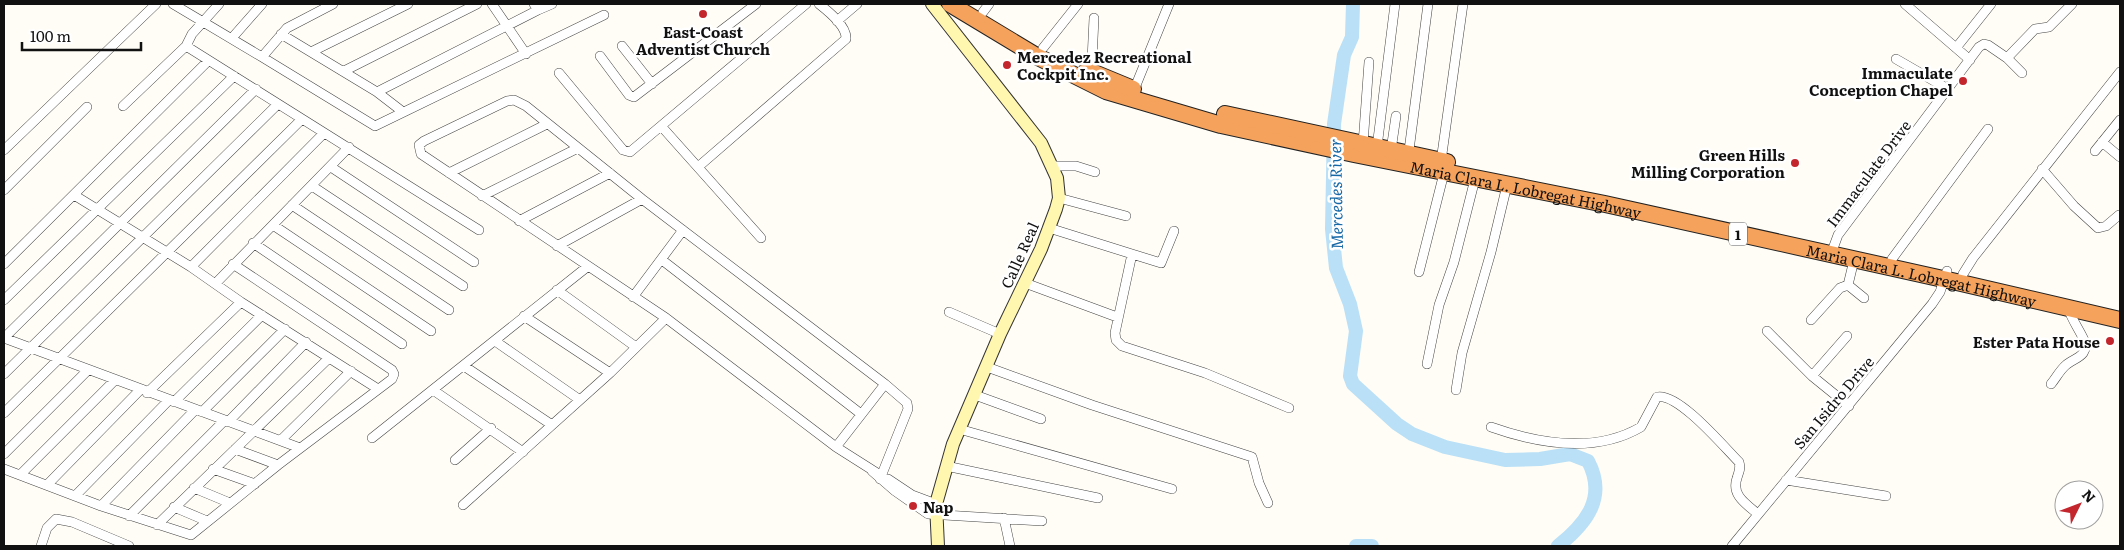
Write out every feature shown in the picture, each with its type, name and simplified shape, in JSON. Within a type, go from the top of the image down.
[{"type":"highway","name":"Maria Clara L. Lobregat Highway","points":[[950,4],[1038,57],[1106,91],[1221,125],[1368,148],[1408,160],[1832,250],[1892,258],[1954,277],[2120,320]]},
{"type":"highway","name":"Maria Clara L. Lobregat Highway","points":[[981,7],[1043,48],[1085,70],[1134,90],[1303,137]]},
{"type":"highway","name":"Maria Clara L. Lobregat Highway","points":[[1368,148],[1408,160]]},
{"type":"highway","name":"Maria Clara L. Lobregat Highway","points":[[1442,167],[1476,179],[1794,242]]},
{"type":"highway","name":"Maria Clara L. Lobregat Highway","points":[[1832,250],[1854,260],[1954,277],[2120,310]]},
{"type":"street","points":[[4,150],[156,4]]},
{"type":"street","points":[[173,4],[205,21],[370,125],[379,125],[604,15]]},
{"type":"street","points":[[123,106],[186,46],[192,34],[219,4]]},
{"type":"street","points":[[232,38],[262,4]]},
{"type":"street","points":[[262,58],[281,34],[332,4]]},
{"type":"street","points":[[313,51],[408,4]]},
{"type":"street","points":[[344,72],[477,4]]},
{"type":"street","points":[[492,4],[526,54]]},
{"type":"street","points":[[377,92],[506,25],[536,7],[552,4]]},
{"type":"street","points":[[600,56],[632,97],[652,84],[756,4]]},
{"type":"street","points":[[559,73],[624,150],[628,152],[634,150],[662,127],[806,4]]},
{"type":"street","points":[[698,167],[843,43],[846,36],[837,21],[819,4]]},
{"type":"street","points":[[837,21],[857,4]]},
{"type":"street","name":"Calle Real","points":[[932,4],[1047,152],[1057,178],[1059,198],[1050,228],[1000,334],[959,429],[946,466],[936,510],[938,546]]},
{"type":"street","points":[[1043,48],[1078,4]]},
{"type":"street","points":[[1134,90],[1169,4]]},
{"type":"street","points":[[1368,148],[1395,4]]},
{"type":"street","points":[[1408,160],[1428,4]]},
{"type":"street","points":[[1419,272],[1442,167],[1462,4]]},
{"type":"street","points":[[1904,4],[1970,60]]},
{"type":"street","points":[[1956,48],[1991,4]]},
{"type":"street","points":[[2022,73],[2007,58],[2035,29],[2049,27],[2072,4]]},
{"type":"street","points":[[1085,70],[1092,60],[1094,18]]},
{"type":"street","points":[[281,34],[313,51],[377,92],[403,112]]},
{"type":"street","name":"Immaculate Drive","points":[[1832,250],[1845,225],[1984,44],[2007,58]]},
{"type":"street","points":[[186,46],[479,230]]},
{"type":"street","points":[[622,46],[652,84]]},
{"type":"street","points":[[4,264],[208,60]]},
{"type":"street","points":[[1896,60],[1948,89]]},
{"type":"street","points":[[1368,148],[1369,62]]},
{"type":"street","name":"San Isidro Drive","points":[[1732,546],[2120,72]]},
{"type":"street","points":[[4,300],[234,76]]},
{"type":"street","points":[[256,89],[4,338],[87,371],[300,448]]},
{"type":"street","points":[[881,477],[909,406],[885,384],[642,199],[520,102],[508,101],[424,141],[419,146],[419,152],[587,267],[666,318],[836,447],[911,499],[936,510],[1042,521]]},
{"type":"street","points":[[4,374],[278,104]]},
{"type":"street","points":[[4,190],[87,107]]},
{"type":"street","points":[[1368,148],[1396,116]]},
{"type":"street","points":[[4,413],[166,251],[302,119]]},
{"type":"street","points":[[2095,151],[2120,120]]},
{"type":"street","points":[[449,173],[547,124]]},
{"type":"street","points":[[662,127],[761,238]]},
{"type":"street","points":[[1892,258],[1988,129]]},
{"type":"street","points":[[191,267],[324,132]]},
{"type":"street","points":[[2102,142],[2120,157]]},
{"type":"street","points":[[216,283],[349,147]]},
{"type":"street","points":[[482,196],[578,148]]},
{"type":"street","points":[[1053,166],[1076,166],[1095,172]]},
{"type":"street","points":[[331,167],[474,262]]},
{"type":"street","points":[[2042,169],[2074,206],[2098,228],[2106,226],[2119,215]]},
{"type":"street","points":[[519,221],[610,173]]},
{"type":"street","points":[[1427,364],[1439,305],[1454,262],[1476,179]]},
{"type":"street","points":[[1456,390],[1462,353],[1491,252],[1506,185]]},
{"type":"street","points":[[312,186],[463,286]]},
{"type":"street","points":[[74,195],[166,251],[216,283],[241,302],[378,389]]},
{"type":"street","points":[[1059,198],[1126,216]]},
{"type":"street","points":[[557,246],[642,199]]},
{"type":"street","points":[[292,205],[449,310]]},
{"type":"street","points":[[273,225],[431,330]]},
{"type":"street","points":[[1050,228],[1161,263],[1174,231]]},
{"type":"street","points":[[633,297],[683,230]]},
{"type":"street","points":[[254,243],[402,344]]},
{"type":"street","points":[[1132,254],[1117,317],[1116,340],[1122,346],[1205,373],[1289,408]]},
{"type":"street","points":[[662,260],[861,414]]},
{"type":"street","points":[[1848,285],[1854,260]]},
{"type":"street","points":[[4,469],[101,506],[191,535],[300,448],[392,380],[394,374],[392,370],[233,264]]},
{"type":"street","points":[[372,438],[587,267]]},
{"type":"street","points":[[1025,283],[1117,317]]},
{"type":"street","points":[[1848,285],[1864,298]]},
{"type":"street","points":[[1811,320],[1840,288],[1848,285]]},
{"type":"street","points":[[557,290],[636,347]]},
{"type":"street","points":[[47,485],[241,302]]},
{"type":"street","points":[[2051,384],[2067,364],[2078,360],[2084,349],[2084,341],[2076,328],[2068,308]]},
{"type":"street","points":[[949,312],[1000,334]]},
{"type":"street","points":[[76,496],[171,401],[262,315]]},
{"type":"street","points":[[524,316],[610,373]]},
{"type":"street","points":[[463,505],[610,373],[666,318]]},
{"type":"street","points":[[101,506],[285,329]]},
{"type":"street","points":[[1767,331],[1812,376],[1848,406]]},
{"type":"street","points":[[1812,376],[1847,336]]},
{"type":"street","points":[[495,340],[580,400]]},
{"type":"street","points":[[130,516],[306,342]]},
{"type":"street","points":[[156,525],[329,358]]},
{"type":"street","points":[[464,366],[552,425]]},
{"type":"street","points":[[987,367],[1092,405],[1252,457],[1259,483],[1268,503]]},
{"type":"street","points":[[4,454],[87,371]]},
{"type":"street","points":[[281,440],[351,371]]},
{"type":"street","points":[[21,474],[114,381]]},
{"type":"street","points":[[836,447],[885,384]]},
{"type":"street","points":[[433,390],[523,452]]},
{"type":"street","points":[[975,395],[1041,418]]},
{"type":"street","points":[[1491,426],[1517,436],[1535,439],[1588,445],[1609,442],[1641,427],[1657,397],[1666,396],[1687,411],[1739,462],[1740,468],[1735,486],[1736,492],[1758,514]]},
{"type":"street","points":[[455,460],[490,428]]},
{"type":"street","points":[[959,429],[1172,489]]},
{"type":"street","points":[[235,449],[278,465]]},
{"type":"street","points":[[946,466],[1098,498]]},
{"type":"street","points":[[213,469],[255,484]]},
{"type":"street","points":[[1786,480],[1886,496]]},
{"type":"street","points":[[194,488],[230,503]]},
{"type":"street","points":[[174,507],[208,521]]},
{"type":"street","points":[[1004,518],[1010,546]]},
{"type":"street","points":[[41,546],[47,528],[56,519],[72,522],[124,545]]},
{"type":"waterway","name":"Mercedes River","points":[[1353,4],[1352,37],[1344,55],[1334,124],[1332,229],[1336,268],[1350,304],[1356,331],[1350,376],[1353,384],[1397,424],[1412,434],[1445,447],[1505,460],[1540,459],[1570,454],[1588,461],[1593,474],[1595,498],[1578,528],[1558,546]]},
{"type":"waterway","name":"Mercedes River","points":[[1356,546],[1372,546]]},
{"type":"place","name":"East-Coast Adventist Church","points":[[703,14]]},
{"type":"place","name":"Mercedez Recreational Cockpit Inc.","points":[[1007,65]]},
{"type":"place","name":"Immaculate Conception Chapel","points":[[1963,81]]},
{"type":"place","name":"Green Hills Milling Corporation","points":[[1795,163]]},
{"type":"place","name":"Ester Pata House","points":[[2110,341]]},
{"type":"place","name":"Nap","points":[[913,506]]}]
